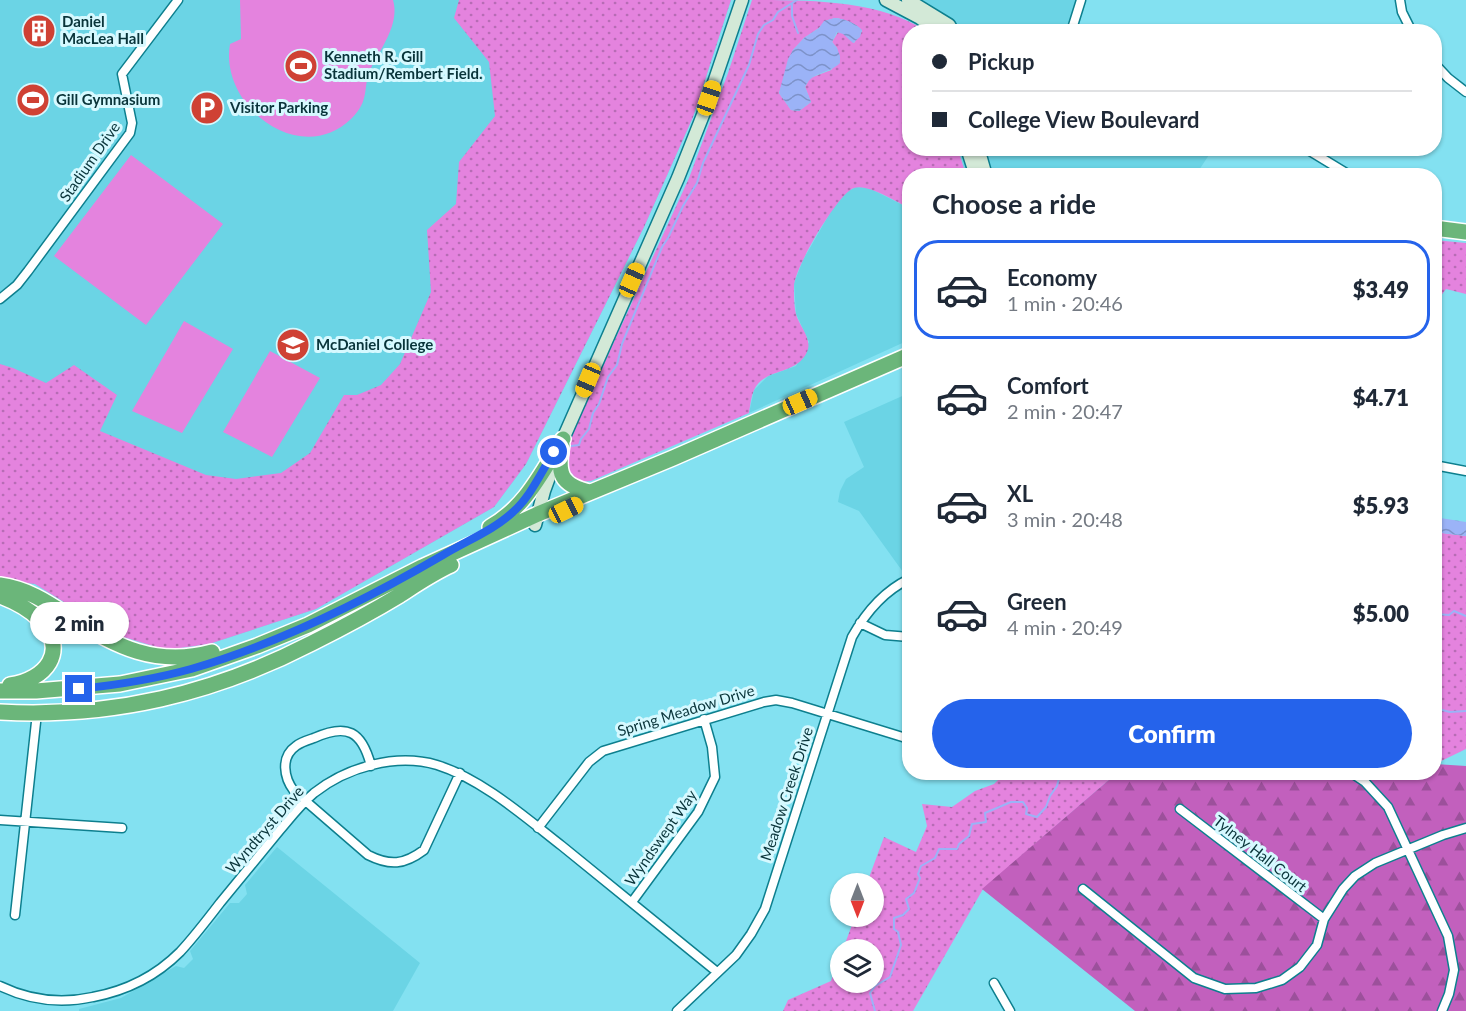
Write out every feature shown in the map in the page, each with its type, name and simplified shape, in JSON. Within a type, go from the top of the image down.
[{"type":"highway","points":[[1442,229],[1466,232]]},
{"type":"highway","points":[[422,567],[537,520],[902,358]]},
{"type":"highway","points":[[563,439],[559,460],[563,478],[571,486],[590,492]]},
{"type":"highway","points":[[0,691],[36,692],[120,684],[192,669],[308,625],[402,578],[511,514],[530,492],[563,439]]},
{"type":"highway","points":[[0,712],[80,711],[147,702],[193,692],[239,676],[314,642],[399,596],[434,573],[590,492],[673,458]]},
{"type":"highway","points":[[0,585],[40,597],[101,638],[120,647],[151,655],[184,657],[209,653],[264,635],[402,578]]},
{"type":"highway","points":[[0,596],[18,604],[40,620],[51,638],[53,647],[49,663],[36,677],[18,684],[0,686]]},
{"type":"main road","points":[[537,520],[563,439],[678,178],[703,114],[742,0]]},
{"type":"main road","points":[[886,0],[928,24]]},
{"type":"main road","points":[[908,0],[947,24]]},
{"type":"street","name":"Stadium Drive","points":[[0,299],[17,285],[28,271],[130,133],[132,123],[122,74],[178,0]]},
{"type":"street","points":[[1074,24],[1081,0]]},
{"type":"street","points":[[1400,0],[1402,12],[1408,24]]},
{"type":"street","points":[[1442,72],[1466,92]]},
{"type":"street","points":[[1318,156],[1338,168]]},
{"type":"street","points":[[1442,466],[1466,471]]},
{"type":"street","name":"Meadow Creek Drive","points":[[677,1011],[736,955],[765,909],[848,648],[860,623],[881,598],[902,584]]},
{"type":"street","points":[[860,623],[885,635],[902,636]]},
{"type":"street","name":"Spring Meadow Drive","points":[[538,828],[589,762],[603,751],[764,702],[776,700],[792,703],[902,737]]},
{"type":"street","points":[[15,915],[37,713]]},
{"type":"street","name":"Wyndswept Way","points":[[632,902],[698,812],[712,785],[715,777],[712,747],[704,719]]},
{"type":"street","points":[[371,766],[366,747],[359,738],[349,731],[338,729],[295,746],[289,755],[285,773],[287,782],[305,801],[368,855],[392,863],[415,857],[424,850],[460,773]]},
{"type":"street","name":"Wyndtryst Drive","points":[[0,986],[19,995],[51,1000],[86,999],[122,990],[153,974],[180,952],[305,801],[334,779],[371,766],[408,760],[460,773],[538,828],[717,972]]},
{"type":"street","points":[[1362,780],[1388,807],[1442,920],[1452,949],[1454,970],[1452,985],[1442,1011]]},
{"type":"street","name":"Tylney Hall Court","points":[[1180,809],[1324,919]]},
{"type":"street","points":[[0,820],[122,828]]},
{"type":"street","points":[[1083,889],[1194,978],[1226,989],[1256,988],[1282,980],[1300,966],[1317,945],[1324,919],[1355,876],[1376,863],[1443,835],[1466,828]]},
{"type":"street","points":[[994,983],[1010,1011]]},
{"type":"shaded area","name":"McDaniel College","points":[[0,0],[731,0],[693,117],[644,227],[526,464],[494,507],[316,609],[209,644],[117,635],[35,584],[0,580]]},
{"type":"shaded area","name":"Kenneth R. Gill Stadium/Rembert Field.","points":[[240,0],[393,0],[392,27],[368,75],[361,106],[351,119],[331,132],[309,137],[287,133],[267,123],[250,108],[237,89],[230,67],[230,44],[241,39]]},
{"type":"shaded area","points":[[459,0],[731,0],[693,117],[644,227],[526,464],[494,507],[316,609],[209,644],[166,650],[117,635],[35,584],[0,580],[0,364],[46,383],[74,365],[117,395],[100,431],[206,475],[236,479],[281,473],[310,453],[344,395],[357,395],[381,385],[400,364],[431,292],[427,230],[456,204],[459,162],[495,116],[489,62],[454,18]]},
{"type":"shaded area","points":[[752,0],[797,0],[843,4],[887,13],[913,24],[902,24],[902,156],[960,156],[964,168],[902,168],[902,204],[866,188],[854,188],[847,193],[818,233],[796,278],[795,311],[808,342],[807,352],[802,360],[759,383],[753,393],[749,413],[591,481],[579,482],[563,463],[565,449],[689,178]],"holes":[[[835,18],[846,21],[862,31],[854,43],[843,33],[838,32],[832,42],[837,48],[839,60],[831,70],[810,78],[805,87],[811,102],[799,111],[791,110],[779,93],[793,50],[825,21]]]},
{"type":"shaded area","points":[[887,0],[1086,0],[1079,24],[917,24],[892,11]]},
{"type":"shaded area","points":[[131,155],[223,224],[146,325],[54,256]]},
{"type":"shaded area","points":[[960,156],[1208,156],[1200,168],[964,168]]},
{"type":"shaded area","points":[[856,187],[869,188],[902,204],[902,343],[749,413],[754,390],[768,376],[796,366],[809,342],[796,314],[794,283],[803,260],[831,211],[846,192]]},
{"type":"shaded area","points":[[1442,241],[1466,243],[1466,294],[1446,289],[1442,294]]},
{"type":"shaded area","points":[[184,321],[233,349],[182,433],[132,411]]},
{"type":"shaded area","points":[[270,351],[320,378],[272,457],[223,432]]},
{"type":"shaded area","points":[[902,396],[902,571],[859,511],[838,502],[846,479],[864,467],[844,422]]},
{"type":"shaded area","points":[[1442,533],[1466,536],[1466,749],[1442,761]]},
{"type":"shaded area","points":[[998,780],[1109,780],[983,889],[913,1011],[783,1011],[788,1000],[830,981],[830,993],[884,993],[884,939],[847,939],[851,927],[884,927],[884,873],[871,873],[884,837],[916,852],[927,826],[922,804],[952,807],[975,791],[994,784]]},
{"type":"shaded area","points":[[277,847],[420,963],[393,1011],[79,1011],[79,1009],[121,998],[176,966],[184,968],[193,959],[190,951],[230,903],[239,903],[247,894],[245,885]]},
{"type":"green space","points":[[1442,764],[1466,766],[1466,1011],[1135,1011],[982,889],[1109,780],[1442,780]]},
{"type":"water","points":[[835,18],[850,22],[862,30],[860,37],[853,43],[837,32],[832,42],[837,48],[840,63],[812,78],[805,87],[811,102],[799,111],[791,110],[779,93],[788,59],[804,38],[819,28],[824,21]]},
{"type":"water","points":[[1442,518],[1466,522],[1466,536],[1442,533]]},
{"type":"waterway","points":[[571,446],[579,445],[589,429],[593,413],[599,404],[608,377],[617,365],[622,344],[662,247],[697,183],[703,163],[749,65],[758,34],[778,12],[797,0]]},
{"type":"waterway","points":[[792,4],[792,16],[798,33]]},
{"type":"waterway","points":[[1442,614],[1449,615],[1454,611],[1466,616]]},
{"type":"waterway","points":[[1442,710],[1466,711]]},
{"type":"waterway","points":[[875,1011],[870,993],[875,986],[890,977],[901,945],[898,932],[894,929],[894,918],[903,915],[909,909],[906,899],[914,893],[920,878],[918,874],[921,866],[935,858],[939,849],[957,849],[959,844],[969,836],[972,824],[986,822],[985,813],[1011,802],[1023,802],[1027,808],[1026,814],[1037,817],[1046,807],[1058,780]]},
{"type":"place","name":"Daniel MacLea Hall","points":[[39,31]]},
{"type":"place","name":"Kenneth R. Gill Stadium/Rembert Field.","points":[[301,66]]},
{"type":"place","name":"Gill Gymnasium","points":[[33,100]]},
{"type":"place","name":"Visitor Parking","points":[[207,108]]},
{"type":"place","name":"McDaniel College","points":[[293,345]]},
{"type":"route","points":[[79,689],[120,684],[192,669],[308,625],[422,567],[500,522],[521,504],[554,452]]}]
